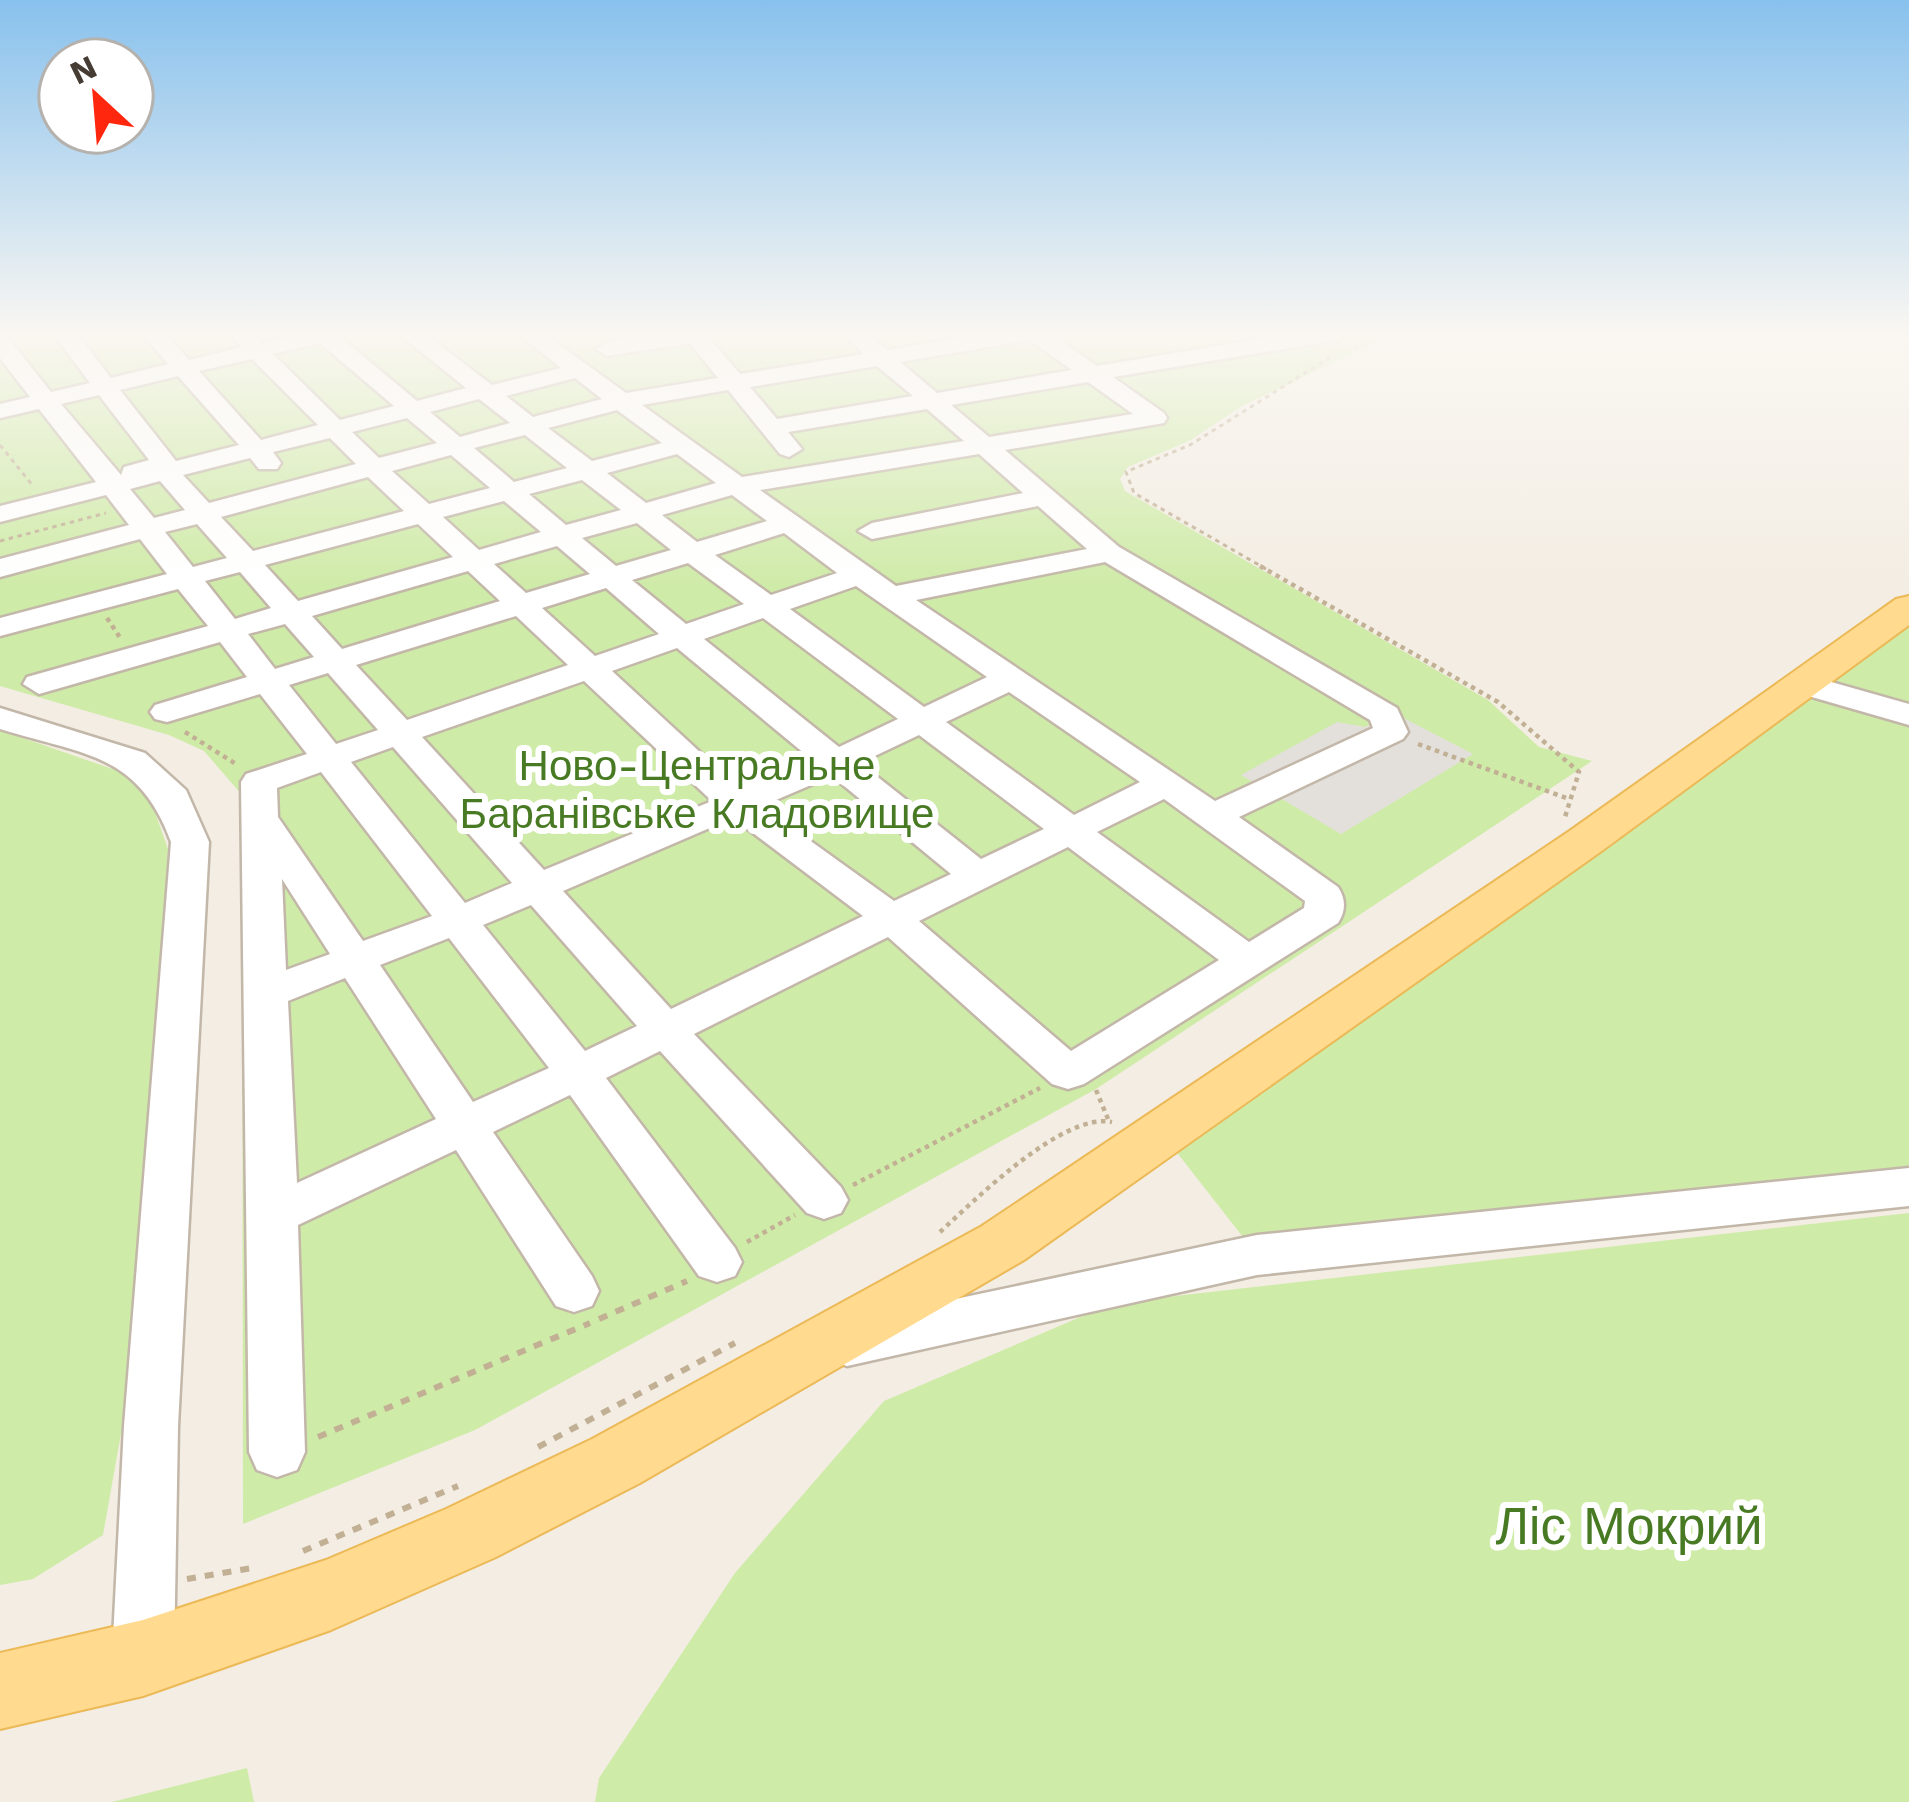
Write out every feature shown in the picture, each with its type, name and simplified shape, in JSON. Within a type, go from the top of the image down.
[{"type":"main road","points":[[0,1691],[143,1658],[331,1594],[471,1533],[616,1461],[1004,1243],[1142,1151],[1578,820],[1803,684],[1909,607]]},
{"type":"street","points":[[60,417],[578,1073],[717,1262]]},
{"type":"street","points":[[0,510],[112,483],[165,464],[127,417]]},
{"type":"street","points":[[227,417],[427,634]]},
{"type":"street","points":[[322,417],[735,803],[891,918],[1068,1073],[1324,914],[1324,896],[1168,783],[786,524],[645,417]]},
{"type":"street","points":[[0,510],[40,495],[167,473],[379,417]]},
{"type":"street","points":[[419,417],[976,875]]},
{"type":"street","points":[[517,417],[694,554],[1248,961]]},
{"type":"street","points":[[38,684],[291,612],[375,469],[563,417]]},
{"type":"street","points":[[764,417],[809,476]]},
{"type":"street","points":[[773,428],[835,417]]},
{"type":"street","points":[[953,417],[1109,554],[1385,715],[1391,732],[1213,816]]},
{"type":"street","points":[[0,568],[202,514],[472,560],[735,486],[1154,417]]},
{"type":"street","points":[[0,628],[683,445]]},
{"type":"street","points":[[167,473],[665,1030],[824,1200]]},
{"type":"street","points":[[872,531],[1044,497]]},
{"type":"street","points":[[167,712],[786,524]]},
{"type":"street","points":[[892,596],[1109,554]]},
{"type":"street","points":[[277,1452],[260,782],[859,575]]},
{"type":"street","points":[[266,993],[457,921],[835,762],[1009,679]]},
{"type":"street","points":[[1803,684],[1909,715]]},
{"type":"street","points":[[0,718],[133,760],[173,798],[190,842],[151,1426],[143,1658]]},
{"type":"street","points":[[274,1215],[578,1073],[1168,783]]},
{"type":"street","points":[[260,817],[584,1306]]},
{"type":"street","points":[[810,1352],[1257,1255],[1909,1187]]},
{"type":"path","points":[[1236,417],[1190,445],[1126,472],[1134,494],[1498,702],[1580,772],[1578,820]]},
{"type":"path","points":[[0,445],[40,495]]},
{"type":"path","points":[[1391,732],[1469,765],[1513,774],[1578,820]]},
{"type":"path","points":[[932,1239],[994,1184],[1081,1124],[1108,1119],[1142,1151]]},
{"type":"path","points":[[277,1452],[372,1418],[584,1306]]},
{"type":"path","points":[[533,1450],[748,1336]]},
{"type":"path","points":[[290,1557],[473,1480]]},
{"type":"path","points":[[146,1586],[269,1565]]},
{"type":"green space","name":"Ново-Центральне Баранівське Кладовище","points":[[0,417],[1225,417],[1189,441],[1128,467],[1120,479],[1125,491],[1488,700],[1539,747],[1592,761],[1096,1089],[475,1430],[243,1524],[242,795],[204,751],[169,735],[0,686]]},
{"type":"green space","points":[[1909,607],[1909,1187],[1257,1255],[1164,1136]]},
{"type":"green space","points":[[0,730],[127,774],[151,801],[168,849],[133,1366],[103,1535],[33,1579],[0,1585]]},
{"type":"green space","name":"Ліс Мокрий","points":[[1909,1213],[1909,1802],[595,1802],[599,1778],[735,1573],[884,1401],[1113,1303]]},
{"type":"green space","points":[[247,1768],[254,1802],[112,1802]]},
{"type":"shaded area","points":[[1392,712],[1473,754],[1341,834],[1241,775],[1337,722],[1365,727]]}]
